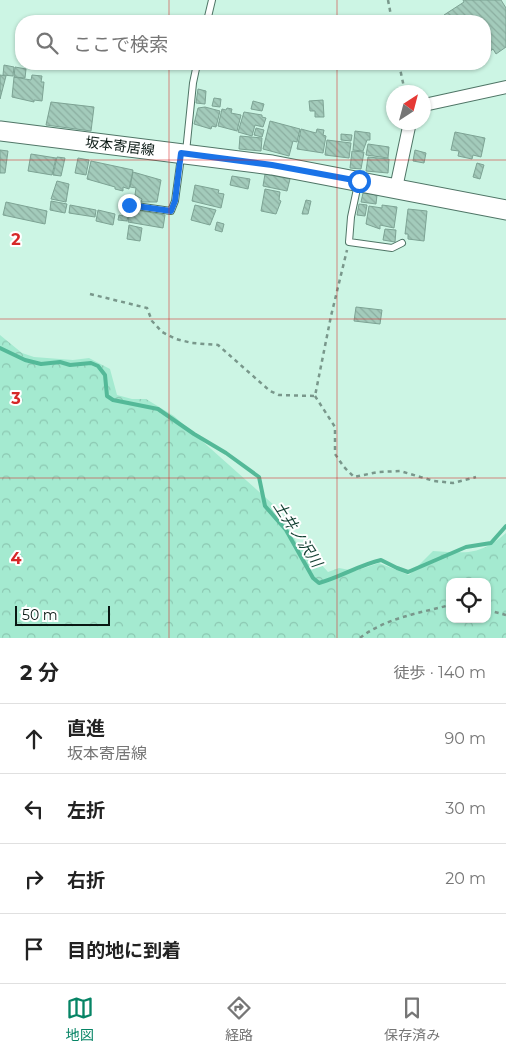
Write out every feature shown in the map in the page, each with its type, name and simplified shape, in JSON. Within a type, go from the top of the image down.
[{"type":"main road","name":"坂本寄居線","points":[[0,131],[272,165],[506,210]]},
{"type":"street","points":[[431,103],[506,87]]},
{"type":"street","points":[[396,188],[408,130]]},
{"type":"lane","points":[[208,15],[212,0]]},
{"type":"lane","points":[[129,205],[171,211],[175,201],[184,153],[192,83],[195,70]]},
{"type":"lane","points":[[359,181],[351,217],[349,242],[392,248],[402,243]]},
{"type":"path","points":[[388,0],[391,15]]},
{"type":"path","points":[[400,70],[404,85]]},
{"type":"path","points":[[349,242],[315,396],[335,427],[335,454],[354,477],[378,472],[400,471],[434,481],[453,483],[476,477]]},
{"type":"path","points":[[90,294],[147,308],[152,320],[162,332],[176,339],[218,345],[270,391],[279,395],[315,396]]},
{"type":"path","points":[[360,638],[379,626],[446,606]]},
{"type":"path","points":[[491,611],[506,615]]},
{"type":"green space","points":[[0,335],[22,353],[34,357],[73,360],[89,358],[110,369],[117,395],[132,399],[146,399],[174,416],[275,506],[300,548],[313,555],[328,572],[339,568],[355,571],[379,563],[409,575],[433,551],[472,551],[488,546],[506,533],[506,638],[0,638]]},
{"type":"building","points":[[463,0],[501,0],[506,8],[506,47],[496,54],[493,49],[491,50],[491,15],[444,15],[464,2]]},
{"type":"building","points":[[4,65],[14,67],[13,76],[3,75]]},
{"type":"building","points":[[15,67],[15,70],[26,70],[25,78],[14,77]]},
{"type":"building","points":[[0,75],[6,76],[0,99]]},
{"type":"building","points":[[32,75],[42,76],[41,82],[44,82],[42,101],[34,100],[34,102],[12,97],[14,77],[31,80]]},
{"type":"building","points":[[198,89],[206,91],[205,104],[196,103]]},
{"type":"building","points":[[214,98],[221,99],[220,107],[212,106]]},
{"type":"building","points":[[323,100],[324,117],[315,117],[315,111],[310,111],[309,101]]},
{"type":"building","points":[[253,101],[264,104],[262,111],[251,109]]},
{"type":"building","points":[[51,102],[94,107],[91,131],[46,125]]},
{"type":"building","points":[[205,107],[220,111],[216,127],[212,126],[211,129],[194,124],[198,108]]},
{"type":"building","points":[[227,108],[232,109],[231,113],[241,115],[237,131],[218,126],[222,109],[226,110]]},
{"type":"building","points":[[244,112],[262,115],[262,117],[266,118],[263,127],[255,125],[252,136],[238,132]]},
{"type":"building","points":[[270,121],[300,129],[297,142],[293,141],[289,156],[263,149]]},
{"type":"building","points":[[256,128],[264,130],[262,137],[254,135]]},
{"type":"building","points":[[301,129],[316,133],[317,129],[324,130],[323,135],[326,136],[323,153],[297,149]]},
{"type":"building","points":[[355,131],[370,133],[370,140],[367,140],[363,151],[353,150]]},
{"type":"building","points":[[455,132],[485,138],[481,157],[473,155],[472,159],[458,156],[459,151],[451,150]]},
{"type":"building","points":[[341,134],[352,135],[351,141],[341,140]]},
{"type":"building","points":[[240,136],[262,138],[261,151],[239,149]]},
{"type":"building","points":[[327,140],[351,143],[349,158],[325,155]]},
{"type":"building","points":[[368,144],[389,147],[388,158],[366,155]]},
{"type":"building","points":[[0,150],[8,151],[5,173],[0,173]]},
{"type":"building","points":[[415,150],[426,153],[424,163],[413,161]]},
{"type":"building","points":[[352,151],[364,152],[361,169],[350,168]]},
{"type":"building","points":[[31,154],[56,158],[52,175],[28,171]]},
{"type":"building","points":[[57,157],[65,158],[61,176],[53,175]]},
{"type":"building","points":[[368,157],[389,159],[388,173],[366,171]]},
{"type":"building","points":[[78,158],[89,160],[86,175],[75,173]]},
{"type":"building","points":[[91,161],[133,170],[129,189],[123,187],[123,191],[87,179]]},
{"type":"building","points":[[477,163],[484,165],[480,179],[473,177]]},
{"type":"building","points":[[133,172],[161,180],[157,202],[141,202],[142,199],[135,195],[136,188],[130,187]]},
{"type":"building","points":[[265,174],[290,179],[287,191],[263,186]]},
{"type":"building","points":[[232,176],[250,179],[248,189],[230,185]]},
{"type":"building","points":[[57,181],[69,184],[66,202],[51,199]]},
{"type":"building","points":[[195,185],[219,190],[218,193],[224,194],[221,208],[192,201]]},
{"type":"building","points":[[265,189],[280,192],[279,200],[281,201],[276,214],[261,211]]},
{"type":"building","points":[[363,193],[377,195],[376,204],[361,202]]},
{"type":"building","points":[[306,200],[311,201],[308,214],[302,214]]},
{"type":"building","points":[[51,201],[67,204],[65,213],[50,210]]},
{"type":"building","points":[[6,202],[47,211],[45,224],[3,215]]},
{"type":"building","points":[[359,204],[367,205],[365,216],[357,215]]},
{"type":"building","points":[[70,205],[96,210],[95,217],[69,213]]},
{"type":"building","points":[[195,205],[216,210],[210,225],[191,220]]},
{"type":"building","points":[[382,205],[397,207],[394,228],[380,225],[380,229],[366,224],[369,206],[382,208]]},
{"type":"building","points":[[130,209],[165,215],[163,228],[128,222]]},
{"type":"building","points":[[408,209],[427,211],[424,241],[408,239],[408,234],[405,234]]},
{"type":"building","points":[[98,210],[115,214],[113,225],[96,221]]},
{"type":"building","points":[[124,210],[129,211],[127,221],[118,220],[119,215],[123,216]]},
{"type":"building","points":[[217,222],[224,224],[222,232],[215,230]]},
{"type":"building","points":[[129,225],[142,228],[140,241],[127,239]]},
{"type":"building","points":[[385,229],[396,230],[395,242],[383,240]]},
{"type":"building","points":[[356,307],[382,310],[380,324],[354,321]]},
{"type":"waterway","name":"土井ノ沢川","points":[[0,348],[25,360],[41,364],[60,362],[70,365],[91,363],[98,366],[105,375],[107,396],[113,400],[158,409],[259,477],[265,506],[286,530],[313,578],[319,583],[381,560],[408,572],[466,547],[491,543],[506,526]]},
{"type":"route","points":[[129,205],[171,211],[175,201],[181,153],[272,165],[359,181]]}]
